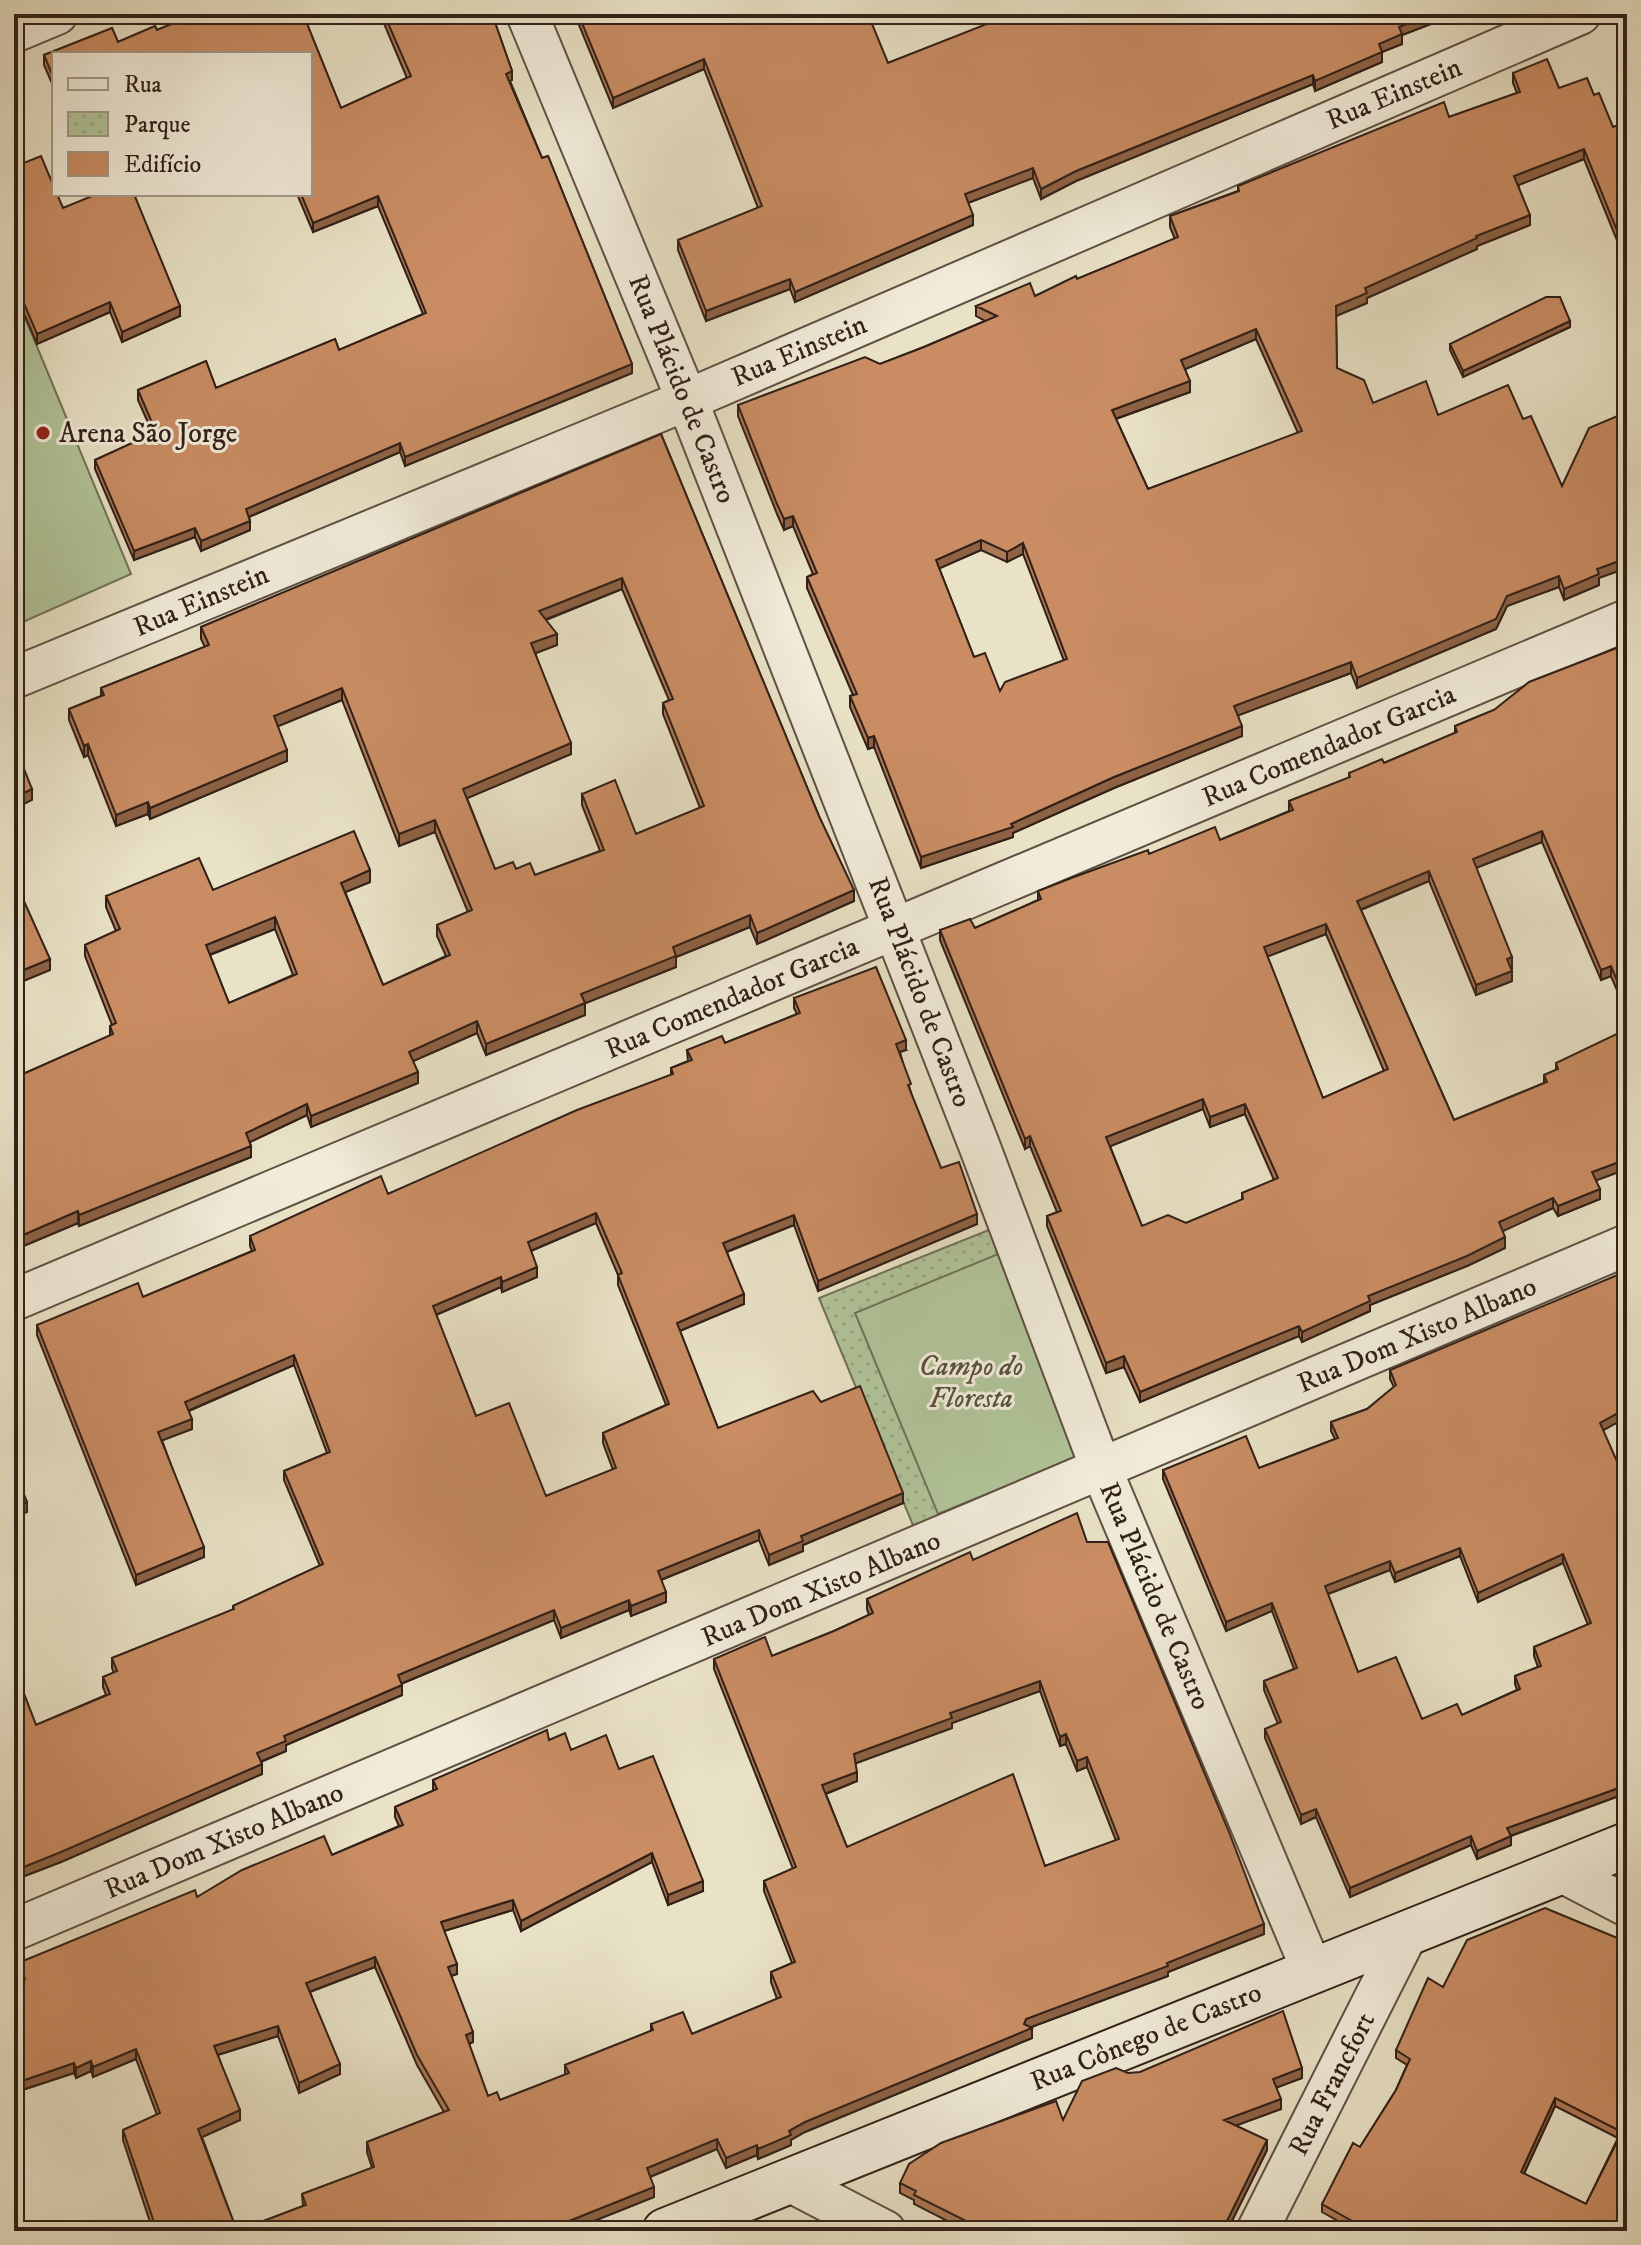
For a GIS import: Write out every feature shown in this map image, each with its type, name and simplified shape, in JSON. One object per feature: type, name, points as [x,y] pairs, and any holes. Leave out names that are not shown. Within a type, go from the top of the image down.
[{"type":"main road","name":"Rua Cônego de Castro","points":[[665,2231],[1627,1845]]},
{"type":"street","points":[[14,32],[57,14]]},
{"type":"street","name":"Rua Plácido de Castro","points":[[527,14],[687,400],[895,930],[1102,1471],[1312,1970]]},
{"type":"street","name":"Rua Einstein","points":[[14,678],[687,400],[1580,14]]},
{"type":"street","name":"Rua Comendador Garcia","points":[[14,1300],[1627,620]]},
{"type":"street","name":"Rua Dom Xisto Albano","points":[[14,1930],[1102,1471],[1627,1245]]},
{"type":"street","points":[[1562,1872],[1627,1906]]},
{"type":"street","name":"Rua Francfort","points":[[1257,2231],[1406,1936]]},
{"type":"street","points":[[789,2181],[885,2231]]},
{"type":"green space","name":"Arena São Jorge","points":[[14,291],[131,574],[14,626]]},
{"type":"green space","name":"Campo do Floresta","points":[[1019,1218],[1123,1464],[922,1547],[819,1298]]},
{"type":"green space","name":"Campo do Floresta","points":[[1003,1252],[1087,1453],[938,1514],[855,1313]]},
{"type":"building","points":[[196,14],[303,14],[341,108],[411,76],[384,14],[492,14],[512,71],[506,74],[542,158],[548,156],[632,364],[405,457],[400,443],[246,509],[250,521],[201,541],[195,528],[134,551],[95,460],[156,432],[138,390],[206,361],[216,388],[335,339],[339,350],[426,313],[378,196],[313,223],[302,196],[312,196],[312,52],[52,52],[52,74],[44,55],[112,28],[118,42],[155,26],[157,30]]},
{"type":"building","points":[[868,14],[888,63],[1012,14],[1131,14],[1133,18],[1147,14],[1431,14],[1399,27],[1402,34],[1379,44],[1382,52],[1315,81],[1313,75],[1076,171],[1041,189],[1033,168],[965,194],[973,215],[795,292],[790,279],[706,311],[678,240],[762,206],[704,59],[613,98],[579,16]]},
{"type":"building","points":[[1547,59],[1559,88],[1587,78],[1594,95],[1599,93],[1613,127],[1618,125],[1627,146],[1627,255],[1584,149],[1514,176],[1530,215],[1476,236],[1365,288],[1367,293],[1336,306],[1337,368],[1364,380],[1373,403],[1426,381],[1438,415],[1508,385],[1523,419],[1531,416],[1562,486],[1589,428],[1627,412],[1627,558],[1597,569],[1599,574],[1564,589],[1559,576],[1507,596],[1496,619],[1357,678],[1351,662],[1234,706],[1242,726],[1114,777],[1011,824],[1013,827],[921,857],[874,736],[868,738],[850,696],[857,694],[807,577],[817,573],[793,516],[784,519],[738,405],[865,357],[880,364],[997,316],[976,306],[1030,283],[1035,296],[1076,276],[1077,279],[1178,237],[1170,216],[1239,191],[1238,186],[1444,102],[1449,117],[1520,92],[1513,73]],"holes":[[[1256,329],[1302,431],[1148,489],[1112,410],[1190,381],[1181,360]],[[981,540],[1007,552],[1023,543],[1067,659],[1005,682],[1000,691],[985,653],[974,657],[936,560]]]},
{"type":"building","points":[[14,153],[19,165],[41,156],[52,182],[52,196],[58,196],[63,208],[92,196],[135,196],[180,306],[122,332],[110,302],[37,334],[14,280]]},
{"type":"building","points":[[1546,297],[1560,297],[1570,321],[1463,371],[1450,344]]},
{"type":"building","points":[[661,434],[819,816],[854,890],[757,933],[750,915],[673,947],[676,956],[581,994],[585,1003],[486,1044],[477,1021],[409,1052],[418,1072],[311,1116],[307,1104],[246,1133],[251,1146],[79,1215],[78,1211],[14,1239],[14,1078],[113,1034],[110,1026],[116,1023],[85,945],[120,929],[106,896],[199,858],[213,890],[354,831],[370,870],[341,883],[383,985],[450,955],[437,925],[472,910],[435,820],[399,834],[342,688],[274,716],[287,750],[150,808],[148,802],[116,815],[88,744],[84,746],[69,709],[104,695],[101,688],[209,645],[201,627]],"holes":[[[622,578],[673,699],[663,703],[704,806],[636,834],[615,780],[582,794],[604,850],[535,875],[530,863],[516,869],[513,862],[495,869],[463,789],[571,743],[531,643],[557,634],[539,611]],[[275,917],[297,974],[229,1003],[206,945]]]},
{"type":"building","points":[[1627,644],[1627,920],[1623,922],[1627,931],[1627,1004],[1611,966],[1601,970],[1542,831],[1473,859],[1512,957],[1507,959],[1512,971],[1476,985],[1429,871],[1357,901],[1454,1120],[1547,1082],[1544,1075],[1558,1069],[1556,1063],[1627,1029],[1627,1159],[1592,1172],[1600,1189],[1558,1206],[1553,1198],[1499,1222],[1505,1237],[1467,1256],[1368,1296],[1370,1301],[1302,1332],[1299,1326],[1140,1392],[1124,1356],[1106,1363],[1047,1216],[1061,1211],[1030,1136],[1025,1139],[940,930],[970,919],[975,928],[1041,899],[1038,891],[1074,877],[1148,850],[1149,854],[1215,827],[1220,840],[1293,810],[1289,801],[1350,777],[1349,773],[1382,759],[1384,763],[1457,732],[1455,726],[1494,710],[1529,682]],"holes":[[[1326,924],[1388,1069],[1323,1098],[1264,947]],[[1203,1099],[1210,1117],[1245,1104],[1278,1178],[1242,1193],[1243,1199],[1186,1223],[1168,1215],[1142,1226],[1106,1137]]]},
{"type":"building","points":[[14,744],[32,789],[14,798]]},
{"type":"building","points":[[14,879],[50,959],[14,974]]},
{"type":"building","points":[[876,967],[906,1040],[896,1044],[911,1084],[908,1085],[941,1168],[959,1162],[977,1214],[818,1281],[794,1215],[723,1243],[744,1294],[677,1323],[718,1428],[813,1391],[821,1402],[860,1386],[903,1493],[801,1536],[803,1541],[769,1555],[759,1530],[658,1571],[666,1592],[631,1606],[629,1600],[561,1628],[554,1610],[398,1675],[402,1685],[284,1736],[286,1741],[257,1753],[262,1764],[14,1871],[14,1668],[36,1725],[110,1694],[103,1677],[117,1671],[112,1658],[234,1609],[233,1606],[323,1564],[284,1471],[330,1452],[294,1355],[185,1402],[192,1419],[158,1432],[204,1547],[136,1575],[37,1325],[138,1283],[143,1297],[255,1250],[250,1236],[381,1176],[388,1194],[577,1110],[673,1074],[671,1068],[692,1060],[687,1050],[722,1036],[725,1043],[800,1013],[794,998]],"holes":[[[596,1213],[622,1273],[618,1275],[669,1404],[603,1433],[616,1468],[546,1496],[509,1403],[476,1416],[433,1306],[501,1277],[502,1282],[537,1267],[528,1242]]]},
{"type":"building","points":[[1627,1271],[1627,1408],[1600,1423],[1627,1484],[1627,1785],[1507,1828],[1511,1836],[1477,1851],[1471,1836],[1350,1888],[1316,1809],[1301,1815],[1265,1729],[1281,1722],[1264,1681],[1297,1668],[1272,1603],[1226,1622],[1163,1470],[1246,1436],[1259,1468],[1338,1438],[1331,1422],[1367,1409],[1396,1385],[1390,1370]],"holes":[[[1460,1548],[1478,1593],[1563,1554],[1591,1623],[1534,1647],[1541,1666],[1515,1676],[1520,1689],[1462,1715],[1457,1704],[1422,1719],[1396,1657],[1358,1672],[1325,1586],[1390,1561],[1395,1573]]]},
{"type":"building","points":[[14,1469],[27,1502],[14,1507]]},
{"type":"building","points":[[1077,1513],[1087,1542],[1108,1542],[1264,1924],[1167,1963],[1168,1966],[1026,2019],[1024,2024],[1032,2028],[805,2122],[789,2131],[791,2135],[758,2149],[757,2145],[726,2158],[717,2139],[647,2168],[654,2187],[544,2231],[473,2231],[470,2224],[452,2231],[237,2231],[157,2231],[123,2130],[160,2113],[136,2049],[93,2067],[91,2061],[76,2068],[74,2063],[19,2082],[18,2066],[14,2068],[14,1984],[25,1979],[18,1963],[195,1890],[197,1897],[242,1870],[324,1836],[332,1855],[403,1825],[395,1807],[437,1789],[433,1780],[547,1730],[549,1740],[565,1733],[571,1750],[606,1735],[619,1769],[653,1756],[703,1881],[668,1895],[652,1853],[521,1921],[513,1900],[441,1922],[457,1964],[448,1967],[473,2032],[466,2035],[488,2096],[497,2092],[500,2100],[569,2073],[565,2065],[653,2030],[651,2024],[683,2012],[692,2034],[781,1997],[771,1972],[795,1962],[764,1881],[796,1867],[714,1659],[765,1637],[772,1656],[873,1613],[867,1599],[970,1552],[973,1560]],"holes":[[[1040,1681],[1060,1737],[1066,1734],[1077,1761],[1087,1757],[1119,1839],[1045,1866],[1013,1774],[847,1847],[822,1785],[857,1772],[854,1754],[952,1718],[950,1713]],[[375,1957],[417,2055],[449,2110],[367,2142],[374,2167],[302,2194],[306,2205],[237,2231],[198,2129],[240,2110],[214,2046],[278,2026],[299,2083],[340,2064],[306,1983]]]},
{"type":"building","points":[[1545,1908],[1627,1942],[1627,2231],[1370,2231],[1322,2204],[1353,2143],[1360,2147],[1396,2090],[1410,2059],[1396,2050],[1428,1978],[1443,1987],[1467,1940]],"holes":[[[1555,2098],[1622,2132],[1586,2204],[1521,2172]]]},
{"type":"building","points":[[1283,2011],[1302,2068],[1273,2079],[1281,2099],[1224,2120],[1267,2140],[1222,2231],[986,2231],[914,2195],[916,2191],[900,2183],[909,2164],[941,2143],[1056,2101],[1063,2120],[1082,2081],[1116,2068],[1128,2073],[1140,2072]]},
{"type":"place","name":"Arena São Jorge","points":[[43,433]]}]
